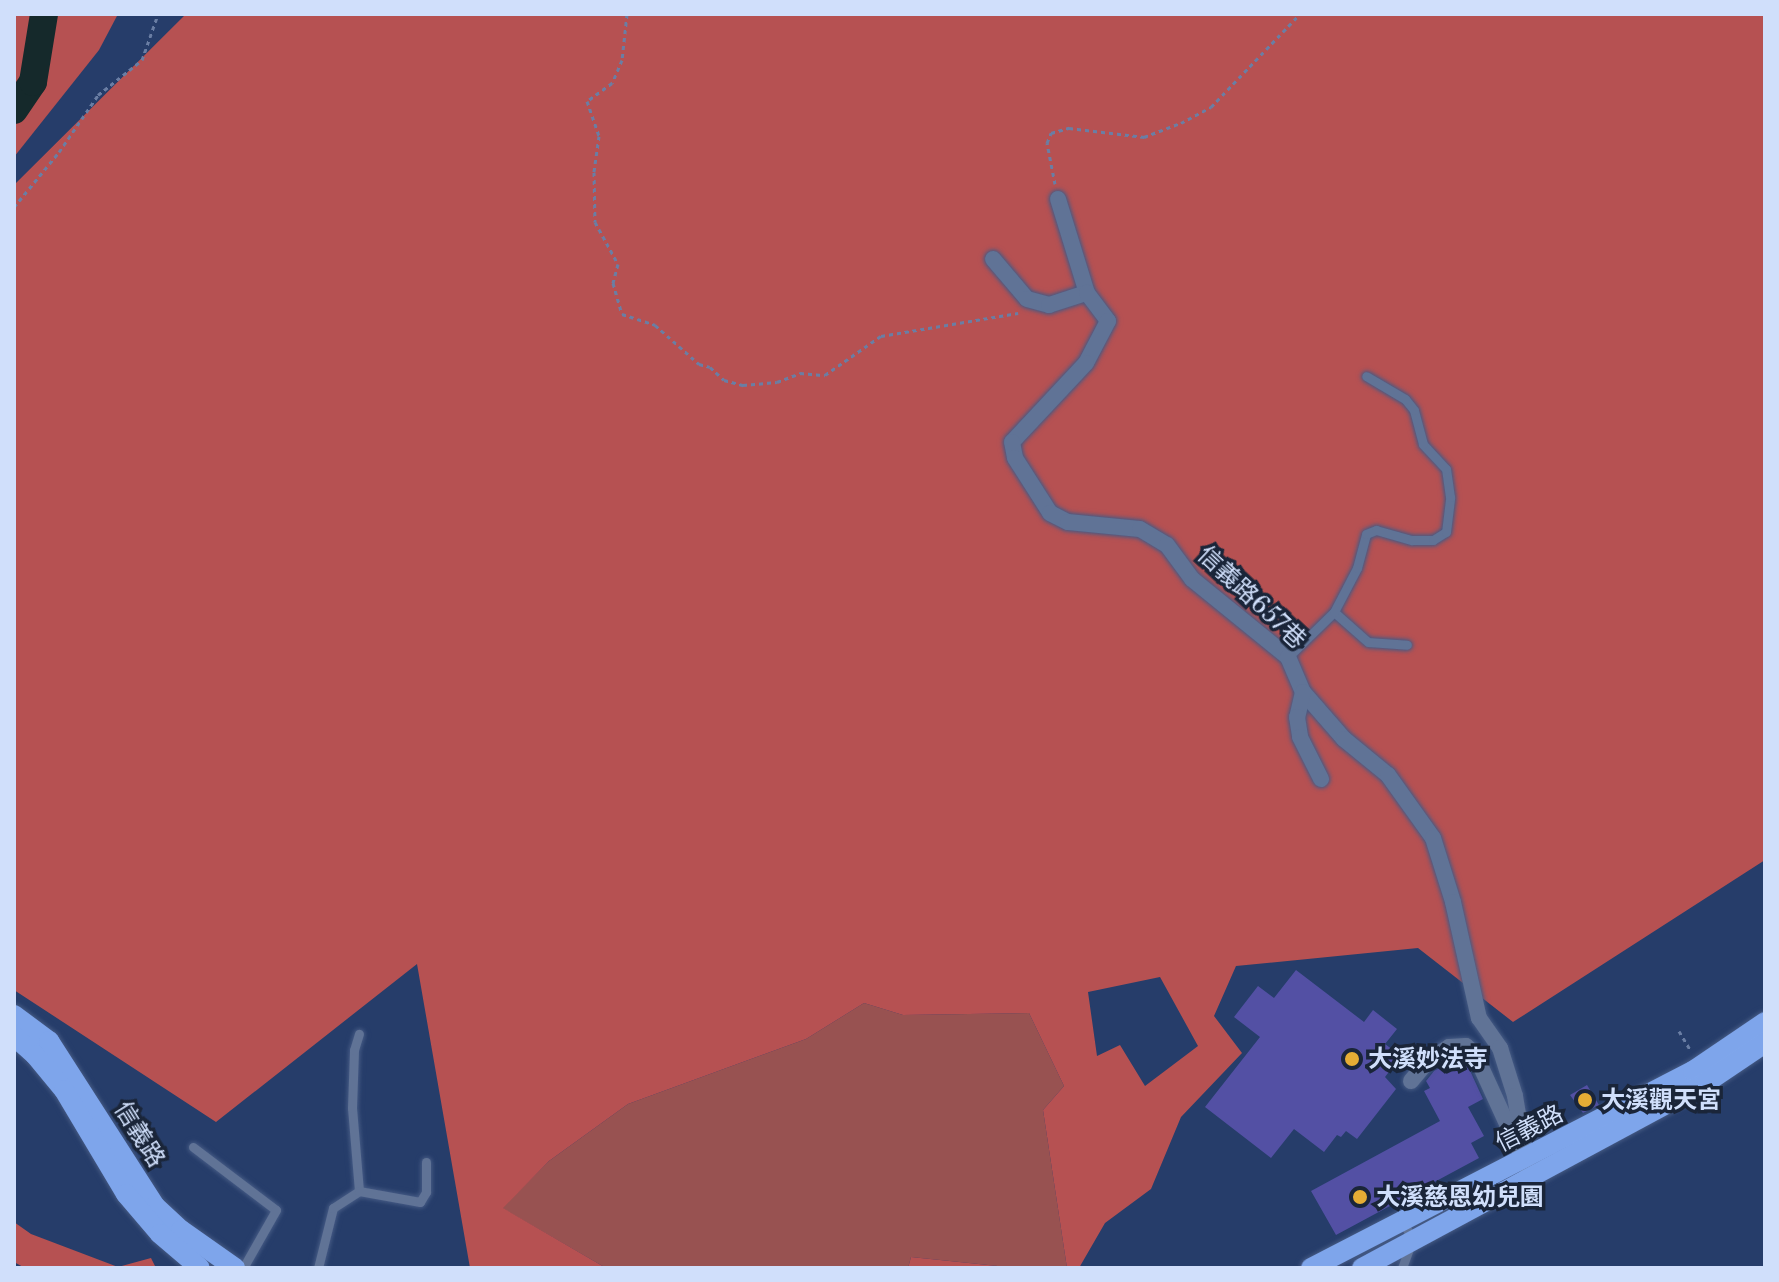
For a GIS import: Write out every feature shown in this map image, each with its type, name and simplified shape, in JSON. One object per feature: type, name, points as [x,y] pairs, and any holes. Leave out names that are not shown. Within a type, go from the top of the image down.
[{"type":"main road","name":"信義路","points":[[14,1015],[49,1041],[155,1206],[181,1230],[235,1268]]},
{"type":"main road","name":"信義路","points":[[1362,1268],[1693,1071],[1765,1022]]},
{"type":"main road","name":"信義路","points":[[14,1036],[64,1090],[126,1194],[160,1234],[200,1268]]},
{"type":"main road","name":"信義路","points":[[1311,1268],[1402,1219],[1528,1169],[1704,1084],[1765,1043]]},
{"type":"street","points":[[993,259],[1027,299],[1049,305],[1087,293],[1058,199]]},
{"type":"street","name":"信義路657巷","points":[[1087,293],[1108,321],[1086,363],[1012,442],[1015,458],[1050,513],[1068,522],[1140,529],[1167,545],[1192,579],[1288,657],[1303,692],[1344,739],[1388,775],[1433,838],[1453,902],[1479,1018],[1500,1048],[1515,1096],[1528,1169]]},
{"type":"street","points":[[1303,692],[1297,717],[1300,737],[1321,779]]},
{"type":"street","points":[[1411,1081],[1428,1061],[1449,1047],[1466,1046],[1475,1054],[1528,1169]]},
{"type":"lane","points":[[1288,657],[1334,612],[1357,568],[1366,534],[1376,530],[1412,540],[1433,540],[1446,532],[1450,497],[1446,469],[1423,444],[1414,410],[1405,399],[1366,376]]},
{"type":"lane","points":[[1334,612],[1368,642],[1407,645]]},
{"type":"lane","points":[[359,1034],[354,1050],[352,1108],[359,1191]]},
{"type":"lane","points":[[193,1147],[276,1210],[243,1268]]},
{"type":"lane","points":[[318,1268],[324,1230],[333,1208],[350,1193],[359,1191],[420,1202],[426,1192],[426,1162]]},
{"type":"lane","points":[[1402,1219],[1412,1240],[1402,1268]]},
{"type":"path","points":[[14,207],[59,152],[98,95],[142,60],[158,14]]},
{"type":"path","points":[[627,14],[622,60],[612,83],[587,101],[599,136],[594,172],[595,222],[618,264],[613,283],[622,314],[655,325],[699,364],[710,367],[724,380],[743,385],[777,382],[800,373],[825,375],[881,336],[1021,312]]},
{"type":"path","points":[[1058,199],[1047,143],[1051,133],[1069,128],[1144,137],[1181,123],[1211,107],[1300,14]]},
{"type":"shaded area","points":[[14,14],[118,14],[99,50],[14,157]]},
{"type":"shaded area","points":[[186,14],[1765,14],[1765,860],[1513,1022],[1418,948],[1236,966],[1214,1016],[1242,1053],[1181,1117],[1151,1189],[1105,1223],[1079,1268],[1067,1268],[1043,1110],[1064,1086],[1029,1013],[903,1015],[864,1003],[806,1039],[628,1104],[549,1161],[503,1208],[606,1268],[470,1268],[417,964],[216,1122],[14,990],[14,185]],"holes":[[[1160,977],[1198,1046],[1145,1086],[1120,1045],[1097,1056],[1088,992]]]},
{"type":"shaded area","points":[[864,1003],[903,1015],[1029,1013],[1064,1086],[1043,1110],[1067,1268],[1017,1268],[911,1257],[908,1268],[606,1268],[502,1208],[549,1161],[628,1104],[806,1039]]},
{"type":"shaded area","points":[[14,1222],[31,1234],[118,1267],[151,1258],[156,1268],[25,1268],[14,1262]]},
{"type":"shaded area","points":[[911,1257],[1017,1268],[908,1268]]},
{"type":"building","points":[[1296,970],[1364,1022],[1373,1010],[1397,1029],[1385,1044],[1401,1056],[1385,1077],[1396,1089],[1357,1139],[1346,1131],[1341,1137],[1337,1135],[1324,1152],[1294,1129],[1271,1158],[1205,1107],[1260,1037],[1234,1017],[1258,986],[1274,998]]},
{"type":"building","points":[[1455,1059],[1467,1064],[1483,1099],[1468,1107],[1484,1136],[1471,1143],[1479,1158],[1336,1235],[1311,1191],[1440,1121],[1424,1091],[1430,1088],[1426,1081],[1434,1071]]},
{"type":"building","name":"大溪觀天宮","points":[[1587,1085],[1599,1105],[1583,1113],[1570,1095]]},
{"type":"waterway","points":[[14,110],[33,82],[44,14]]},
{"type":"place","name":"大溪妙法寺","points":[[1352,1059]]},
{"type":"place","name":"大溪觀天宮","points":[[1585,1100]]},
{"type":"place","name":"大溪慈恩幼兒園","points":[[1360,1197]]}]
